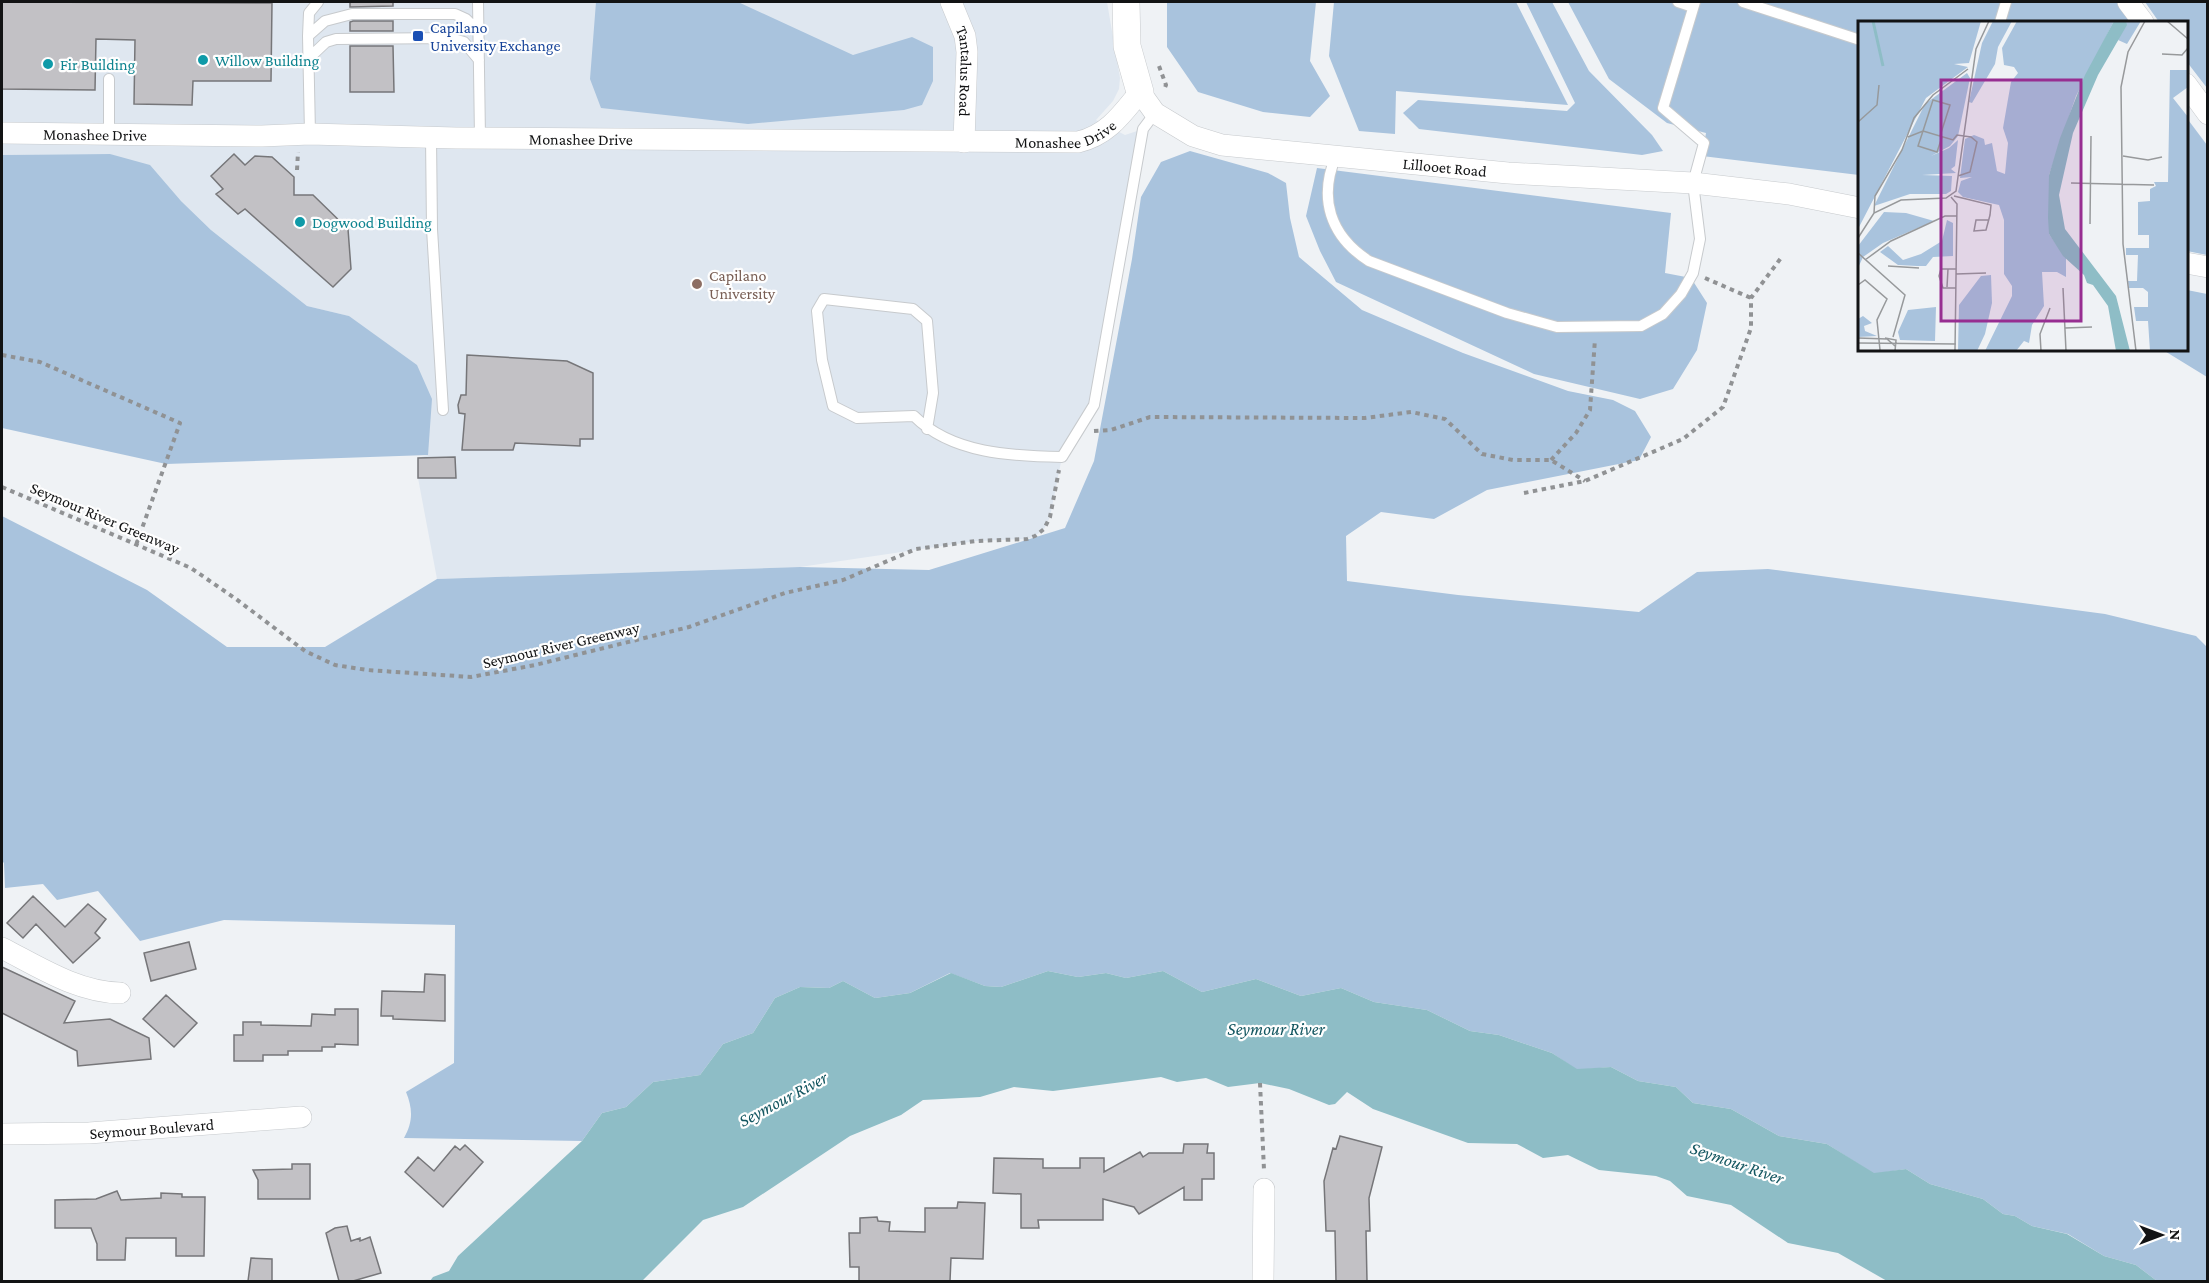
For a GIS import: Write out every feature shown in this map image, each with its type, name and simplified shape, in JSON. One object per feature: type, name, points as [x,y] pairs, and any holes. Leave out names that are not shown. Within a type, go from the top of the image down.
[{"type":"street","name":"Tantalus Road","points":[[951,2],[965,36],[967,52],[964,142]]},
{"type":"street","points":[[1126,2],[1127,46],[1147,102]]},
{"type":"street","points":[[2128,2],[2142,21]]},
{"type":"street","points":[[2188,85],[2208,114]]},
{"type":"street","name":"Monashee Drive","points":[[2,133],[262,136],[304,141],[431,137],[1078,142],[1092,139],[1119,118],[1147,102]]},
{"type":"street","name":"Lillooet Road","points":[[1147,102],[1193,136],[1222,145],[1508,173],[1693,183],[1789,194],[1858,208]]},
{"type":"street","points":[[2188,263],[2208,267]]},
{"type":"street","points":[[2,948],[80,986],[101,992],[120,993]]},
{"type":"street","name":"Seymour Boulevard","points":[[2,1134],[88,1133],[301,1117]]},
{"type":"street","points":[[1263,1281],[1264,1189]]},
{"type":"lane","points":[[304,141],[309,13],[318,2]]},
{"type":"lane","points":[[478,2],[480,138]]},
{"type":"lane","points":[[1336,156],[1329,172],[1330,215],[1337,231],[1357,253],[1369,261],[1507,313],[1557,327],[1641,326],[1663,314],[1681,294],[1694,273],[1700,239],[1693,183],[1704,143],[1663,108],[1694,4],[1678,2]]},
{"type":"lane","points":[[1743,2],[1858,39]]},
{"type":"lane","points":[[2000,21],[2006,2]]},
{"type":"lane","points":[[308,36],[325,21],[352,14],[455,14],[466,19],[478,31]]},
{"type":"lane","points":[[308,59],[326,42],[336,39],[450,38],[464,42],[479,60]]},
{"type":"lane","points":[[109,79],[109,134]]},
{"type":"lane","points":[[927,429],[933,393],[927,321],[913,309],[824,299],[817,310],[822,360],[833,406],[857,418],[914,416],[927,429],[977,450],[1016,456],[1062,458],[1094,405],[1147,102]]},
{"type":"lane","points":[[431,137],[432,229],[443,410]]},
{"type":"path","points":[[297,170],[304,141]]},
{"type":"path","points":[[1524,493],[1585,481],[1683,439],[1723,407],[1751,328],[1751,298],[1781,258]]},
{"type":"path","points":[[1694,273],[1751,298]]},
{"type":"path","points":[[1551,460],[1576,433],[1590,410],[1596,327]]},
{"type":"path","points":[[2,355],[40,362],[180,423],[136,545]]},
{"type":"path","points":[[1078,433],[1111,430],[1150,417],[1365,418],[1411,412],[1445,418],[1482,454],[1513,460],[1551,460],[1585,481]]},
{"type":"path","name":"Seymour River Greenway","points":[[2,487],[191,568],[305,651],[335,665],[367,670],[471,677],[536,665],[689,627],[785,593],[843,580],[916,549],[1035,536],[1044,529],[1050,517],[1062,458]]},
{"type":"path","points":[[1260,1083],[1264,1189]]},
{"type":"shaded area","name":"Capilano University","points":[[2,2],[1107,2],[1120,78],[1119,89],[1113,101],[1096,120],[1125,135],[1143,129],[1094,405],[1062,457],[1050,517],[1044,529],[1027,539],[976,541],[800,567],[437,579],[418,478],[418,458],[428,455],[349,316],[307,306],[211,230],[181,201],[110,154],[2,155]]},
{"type":"shaded area","points":[[596,2],[738,2],[853,55],[912,37],[933,47],[933,81],[922,105],[904,110],[748,124],[601,108],[590,79]]},
{"type":"shaded area","points":[[1167,2],[1316,2],[1310,61],[1330,96],[1310,117],[1263,112],[1198,92],[1167,47]]},
{"type":"shaded area","points":[[1334,2],[1516,2],[1568,105],[1396,91],[1395,134],[1359,131],[1329,56]]},
{"type":"shaded area","points":[[1526,2],[1552,2],[1589,71],[1652,135],[1663,151],[1642,155],[1419,129],[1403,113],[1418,100],[1567,111],[1575,103]]},
{"type":"shaded area","points":[[1568,2],[2118,2],[2134,21],[1858,21],[1858,175],[1702,156],[1706,133],[1667,123],[1609,79]]},
{"type":"shaded area","points":[[2145,2],[2207,2],[2207,88],[2188,63],[2188,21],[2158,21]]},
{"type":"shaded area","points":[[2188,120],[2207,145],[2207,255],[2188,251]]},
{"type":"shaded area","points":[[1190,151],[1268,173],[1286,183],[1290,218],[1299,257],[1362,310],[1463,353],[1568,391],[1613,400],[1635,411],[1651,437],[1639,460],[1487,490],[1434,519],[1381,512],[1346,536],[1347,581],[1458,595],[1639,612],[1697,572],[1768,569],[2105,614],[2196,636],[2207,647],[2207,1281],[2157,1281],[2136,1265],[2104,1256],[2068,1234],[2032,1226],[2015,1216],[2003,1214],[1983,1199],[1930,1184],[1906,1169],[1874,1174],[1827,1144],[1779,1136],[1731,1109],[1693,1103],[1676,1087],[1638,1081],[1611,1067],[1577,1070],[1552,1053],[1499,1035],[1470,1031],[1427,1010],[1374,1002],[1341,988],[1301,996],[1256,979],[1202,992],[1163,971],[1126,978],[1106,973],[1078,977],[1048,971],[1001,987],[985,986],[950,973],[910,993],[875,998],[843,981],[829,988],[800,987],[775,998],[753,1033],[723,1044],[700,1075],[653,1082],[626,1107],[602,1113],[582,1141],[404,1138],[411,1115],[406,1092],[454,1063],[455,925],[224,920],[140,941],[98,891],[57,900],[43,884],[5,888],[2,861],[2,516],[147,590],[227,647],[325,647],[437,579],[800,567],[929,570],[1065,528],[1094,461],[1132,259],[1141,197],[1161,162]]},
{"type":"shaded area","points":[[110,154],[150,165],[181,201],[211,230],[307,306],[349,316],[417,365],[432,399],[428,455],[166,464],[2,428],[2,155]]},
{"type":"shaded area","points":[[1317,168],[1671,213],[1665,273],[1691,278],[1707,303],[1697,350],[1673,389],[1640,399],[1534,374],[1336,282],[1306,216]]},
{"type":"shaded area","points":[[2188,290],[2207,294],[2207,377],[2165,351],[2188,351]]},
{"type":"water","name":"Seymour River","points":[[1048,971],[1078,977],[1106,973],[1126,978],[1163,971],[1202,992],[1256,979],[1301,996],[1341,988],[1374,1002],[1427,1010],[1470,1031],[1499,1035],[1552,1053],[1577,1069],[1611,1067],[1638,1081],[1676,1087],[1693,1103],[1731,1109],[1779,1136],[1827,1144],[1874,1173],[1906,1169],[1930,1184],[1983,1199],[2003,1214],[2015,1216],[2032,1226],[2067,1234],[2104,1256],[2136,1265],[2157,1281],[1887,1281],[1838,1253],[1788,1243],[1731,1205],[1687,1196],[1670,1181],[1656,1176],[1599,1170],[1568,1155],[1543,1158],[1517,1144],[1468,1143],[1373,1109],[1347,1092],[1335,1104],[1329,1105],[1289,1089],[1260,1083],[1228,1087],[1206,1078],[1177,1082],[1161,1077],[1053,1091],[1014,1087],[980,1097],[923,1100],[901,1115],[850,1136],[743,1207],[703,1220],[642,1281],[430,1281],[433,1277],[449,1271],[458,1256],[582,1141],[602,1113],[626,1107],[653,1082],[700,1075],[723,1044],[753,1033],[775,998],[800,987],[829,988],[843,981],[875,998],[910,993],[951,973],[985,986],[1001,987]]},
{"type":"building","points":[[2,2],[272,3],[271,81],[193,81],[192,105],[134,104],[135,40],[96,39],[95,90],[2,89]]},
{"type":"building","points":[[350,2],[393,2],[393,6],[350,7]]},
{"type":"building","points":[[393,21],[393,31],[350,31],[350,22]]},
{"type":"building","points":[[350,46],[393,46],[394,92],[350,92]]},
{"type":"building","name":"Dogwood Building","points":[[234,154],[245,165],[255,156],[272,157],[294,177],[294,195],[313,195],[348,229],[351,269],[333,287],[245,209],[238,214],[216,194],[223,189],[211,176]]},
{"type":"building","points":[[467,355],[567,361],[593,373],[593,439],[580,439],[580,446],[515,443],[513,450],[462,450],[465,414],[459,413],[458,405],[461,395],[466,395]]},
{"type":"building","points":[[455,457],[456,478],[418,478],[418,458]]},
{"type":"building","points":[[33,896],[65,927],[88,904],[106,919],[95,933],[100,938],[73,963],[36,924],[23,938],[7,923]]},
{"type":"building","points":[[189,942],[196,969],[151,981],[144,953]]},
{"type":"building","points":[[2,967],[75,1001],[64,1023],[110,1019],[149,1038],[151,1059],[78,1066],[77,1051],[2,1013]]},
{"type":"building","points":[[425,974],[445,975],[445,1021],[393,1019],[393,1016],[381,1016],[382,991],[424,992]]},
{"type":"building","points":[[166,995],[197,1023],[174,1047],[143,1019]]},
{"type":"building","points":[[335,1009],[358,1009],[358,1045],[335,1044],[335,1047],[322,1047],[322,1051],[288,1051],[288,1055],[263,1055],[263,1061],[234,1061],[234,1035],[243,1035],[243,1022],[261,1022],[261,1025],[311,1026],[312,1014],[335,1015]]},
{"type":"building","points":[[1340,1136],[1382,1147],[1369,1198],[1370,1231],[1366,1231],[1367,1281],[1336,1281],[1335,1231],[1326,1231],[1324,1181],[1333,1148],[1336,1149]]},
{"type":"building","points":[[1184,1144],[1208,1144],[1207,1153],[1214,1153],[1214,1179],[1202,1179],[1202,1200],[1184,1200],[1184,1187],[1139,1214],[1134,1207],[1103,1199],[1103,1220],[1038,1220],[1039,1228],[1021,1228],[1021,1194],[993,1193],[994,1158],[1043,1159],[1043,1168],[1080,1168],[1080,1158],[1104,1158],[1104,1172],[1140,1152],[1143,1157],[1149,1153],[1183,1153]]},
{"type":"building","points":[[465,1145],[483,1162],[443,1207],[405,1172],[418,1157],[434,1171],[455,1146],[460,1150]]},
{"type":"building","points":[[292,1164],[310,1164],[310,1199],[258,1199],[258,1180],[253,1170],[292,1169]]},
{"type":"building","points":[[117,1191],[121,1200],[161,1198],[161,1193],[182,1194],[182,1197],[205,1197],[204,1256],[176,1256],[176,1238],[126,1238],[125,1260],[97,1260],[97,1244],[91,1228],[55,1228],[55,1200],[96,1199]]},
{"type":"building","points":[[958,1202],[985,1203],[983,1259],[951,1258],[950,1281],[859,1281],[859,1267],[850,1267],[849,1233],[860,1233],[860,1218],[877,1217],[878,1221],[890,1222],[889,1231],[925,1232],[925,1208],[957,1208]]},
{"type":"building","points":[[347,1226],[351,1241],[360,1238],[360,1241],[370,1237],[381,1273],[353,1281],[339,1281],[326,1233],[335,1228]]},
{"type":"building","points":[[251,1258],[272,1259],[272,1281],[248,1281]]},
{"type":"place","name":"Capilano University Exchange","points":[[418,36]]},
{"type":"place","name":"Willow Building","points":[[203,60]]},
{"type":"place","name":"Fir Building","points":[[48,64]]},
{"type":"place","name":"Dogwood Building","points":[[300,222]]},
{"type":"place","name":"Capilano University","points":[[697,284]]}]
